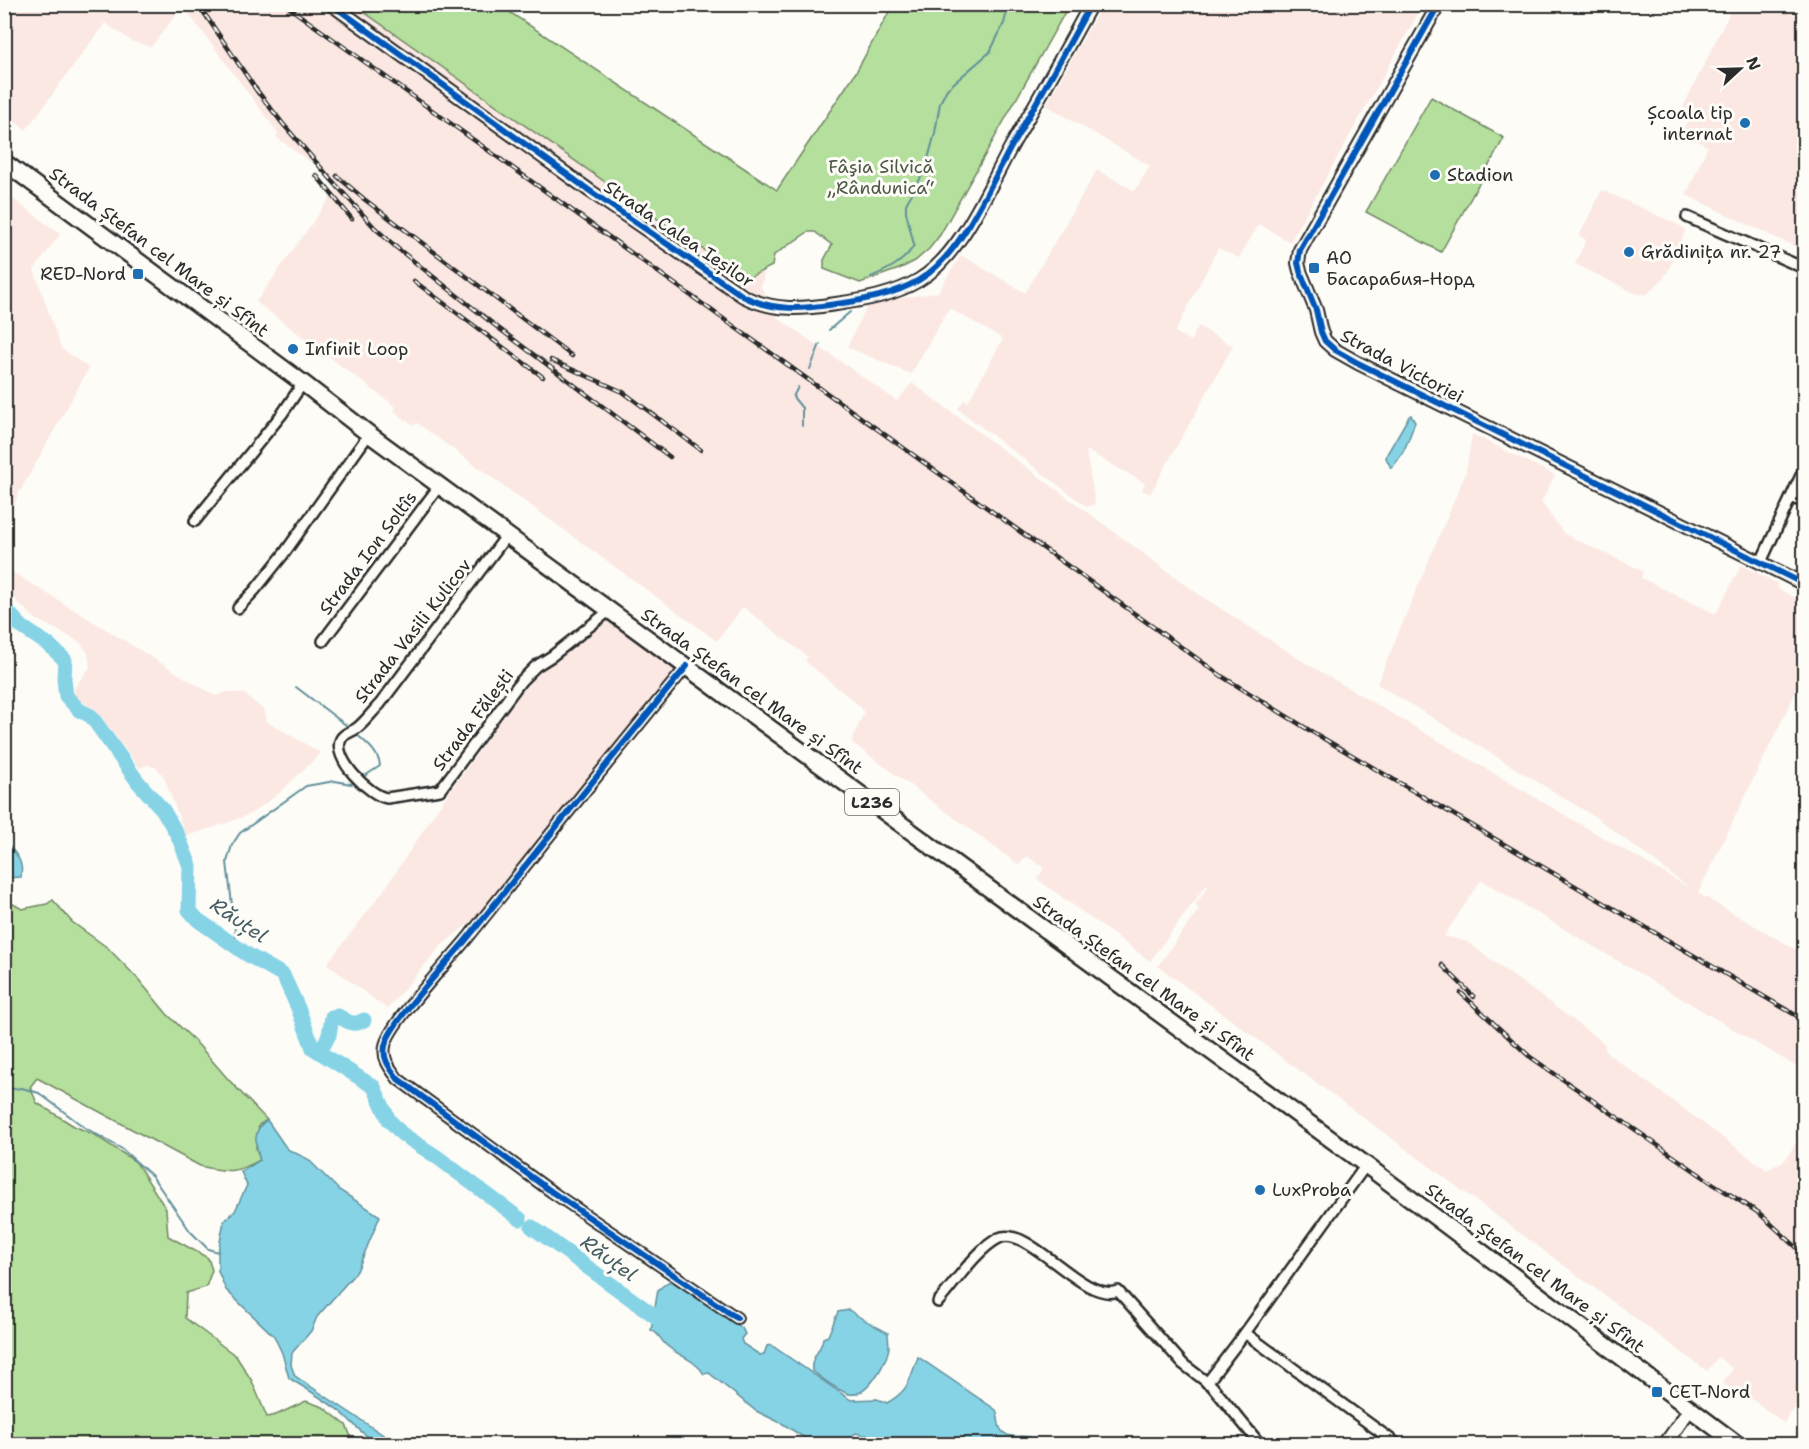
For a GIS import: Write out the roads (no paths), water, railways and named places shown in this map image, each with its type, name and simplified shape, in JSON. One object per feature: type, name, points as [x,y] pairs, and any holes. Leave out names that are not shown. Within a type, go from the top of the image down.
[{"type":"main road","name":"Strada Ștefan cel Mare și Sfînt","points":[[4,162],[609,611],[1366,1165],[1737,1444]]},
{"type":"street","name":"Strada Calea Ieșilor","points":[[331,4],[590,191],[743,296],[767,306],[798,310],[896,291],[919,280],[938,264],[971,219],[1091,4]]},
{"type":"street","name":"Strada Victoriei","points":[[1439,4],[1300,250],[1298,263],[1300,271],[1314,304],[1325,341],[1335,350],[1358,363],[1804,584]]},
{"type":"street","points":[[1687,217],[1804,268]]},
{"type":"street","points":[[195,521],[282,414],[303,383]]},
{"type":"street","points":[[238,608],[283,555],[369,434]]},
{"type":"street","points":[[1761,562],[1804,469]]},
{"type":"street","name":"Strada Ion Soltîs","points":[[323,641],[440,485]]},
{"type":"street","points":[[1792,497],[1804,503]]},
{"type":"street","name":"Strada Vasili Kulicov","points":[[340,740],[345,734],[357,728],[380,704],[507,535]]},
{"type":"street","name":"Strada Fălești","points":[[340,740],[339,752],[347,766],[364,784],[381,797],[440,790],[521,681],[536,666],[609,611]]},
{"type":"street","points":[[687,666],[405,1012],[392,1030],[385,1045],[384,1056],[389,1068],[398,1078],[552,1192],[737,1318]]},
{"type":"street","points":[[1207,1383],[1245,1334],[1366,1165]]},
{"type":"street","points":[[938,1302],[981,1253],[998,1239],[1011,1236],[1035,1249],[1092,1289],[1111,1294],[1118,1291],[1183,1364],[1207,1383],[1260,1444]]},
{"type":"street","points":[[1245,1334],[1397,1444]]},
{"type":"street","points":[[1665,1444],[1690,1409]]},
{"type":"water","points":[[1411,415],[1415,422],[1411,434],[1403,452],[1391,468],[1386,458],[1387,454]]},
{"type":"water","points":[[4,840],[20,861],[21,877],[5,878]]},
{"type":"water","points":[[267,1120],[287,1149],[308,1159],[339,1190],[380,1216],[357,1271],[317,1317],[311,1331],[292,1353],[291,1365],[295,1376],[397,1444],[377,1442],[370,1438],[338,1410],[289,1378],[282,1353],[274,1336],[226,1290],[218,1271],[218,1252],[224,1221],[235,1211],[247,1185],[241,1172],[260,1160],[256,1138],[259,1128]]},
{"type":"water","points":[[675,1281],[742,1328],[745,1334],[741,1339],[743,1344],[760,1355],[764,1354],[767,1346],[771,1345],[851,1400],[877,1399],[887,1403],[895,1398],[908,1384],[918,1357],[996,1410],[1001,1430],[1006,1434],[1030,1437],[1043,1444],[898,1444],[878,1436],[856,1433],[842,1444],[814,1444],[783,1424],[756,1411],[709,1373],[704,1374],[695,1364],[670,1348],[651,1330],[658,1290],[668,1282]]},
{"type":"water","points":[[849,1310],[888,1333],[889,1347],[880,1370],[863,1391],[856,1394],[839,1390],[812,1371],[814,1358],[823,1338],[828,1336],[838,1312]]},
{"type":"waterway","points":[[871,277],[901,261],[914,245],[906,204],[925,170],[940,103],[947,89],[990,52],[1004,23],[1009,4]]},
{"type":"waterway","points":[[829,330],[850,312]]},
{"type":"waterway","points":[[810,369],[820,344]]},
{"type":"waterway","points":[[798,387],[793,397],[802,408],[802,426]]},
{"type":"waterway","name":"Răuțel","points":[[4,608],[22,627],[49,645],[65,660],[66,696],[79,710],[91,716],[138,782],[163,810],[178,836],[190,866],[189,910],[198,920],[248,955],[283,975],[313,1048],[374,1087],[389,1120],[402,1134],[520,1219]]},
{"type":"waterway","points":[[296,687],[351,729]]},
{"type":"waterway","points":[[355,733],[374,752],[380,766],[360,779]]},
{"type":"waterway","points":[[237,948],[227,862],[232,845],[240,833],[306,786],[335,781],[351,784],[355,782]]},
{"type":"waterway","points":[[320,1052],[329,1035],[332,1017],[338,1016],[353,1023],[364,1020]]},
{"type":"waterway","points":[[4,1090],[22,1088],[39,1093],[84,1127],[122,1149],[152,1176],[190,1231],[208,1249],[218,1252]]},
{"type":"waterway","name":"Răuțel","points":[[532,1227],[670,1327]]},
{"type":"railway","points":[[198,4],[259,94]]},
{"type":"railway","points":[[284,4],[1223,677],[1309,730],[1804,1020]]},
{"type":"railway","points":[[255,88],[329,177],[375,228],[397,248],[497,327],[670,457]]},
{"type":"railway","points":[[316,175],[352,219]]},
{"type":"railway","points":[[337,176],[364,199],[572,356]]},
{"type":"railway","points":[[414,281],[543,377]]},
{"type":"railway","points":[[551,360],[623,392],[701,450]]},
{"type":"railway","points":[[1442,965],[1474,997]]},
{"type":"railway","points":[[1461,993],[1529,1056],[1759,1213],[1804,1254]]},
{"type":"place","name":"Școala tip internat","points":[[1745,123]]},
{"type":"place","name":"Stadion","points":[[1435,175]]},
{"type":"place","name":"Grădinița nr. 27","points":[[1629,252]]},
{"type":"place","name":"АО Басарабия-Норд","points":[[1314,268]]},
{"type":"place","name":"RED-Nord","points":[[138,274]]},
{"type":"place","name":"Infinit Loop","points":[[293,349]]},
{"type":"place","name":"LuxProba","points":[[1260,1190]]},
{"type":"place","name":"CET-Nord","points":[[1657,1392]]},
{"type":"park label","name":"Fâşia Silvică „Rândunica“","points":[[881,177]]}]
